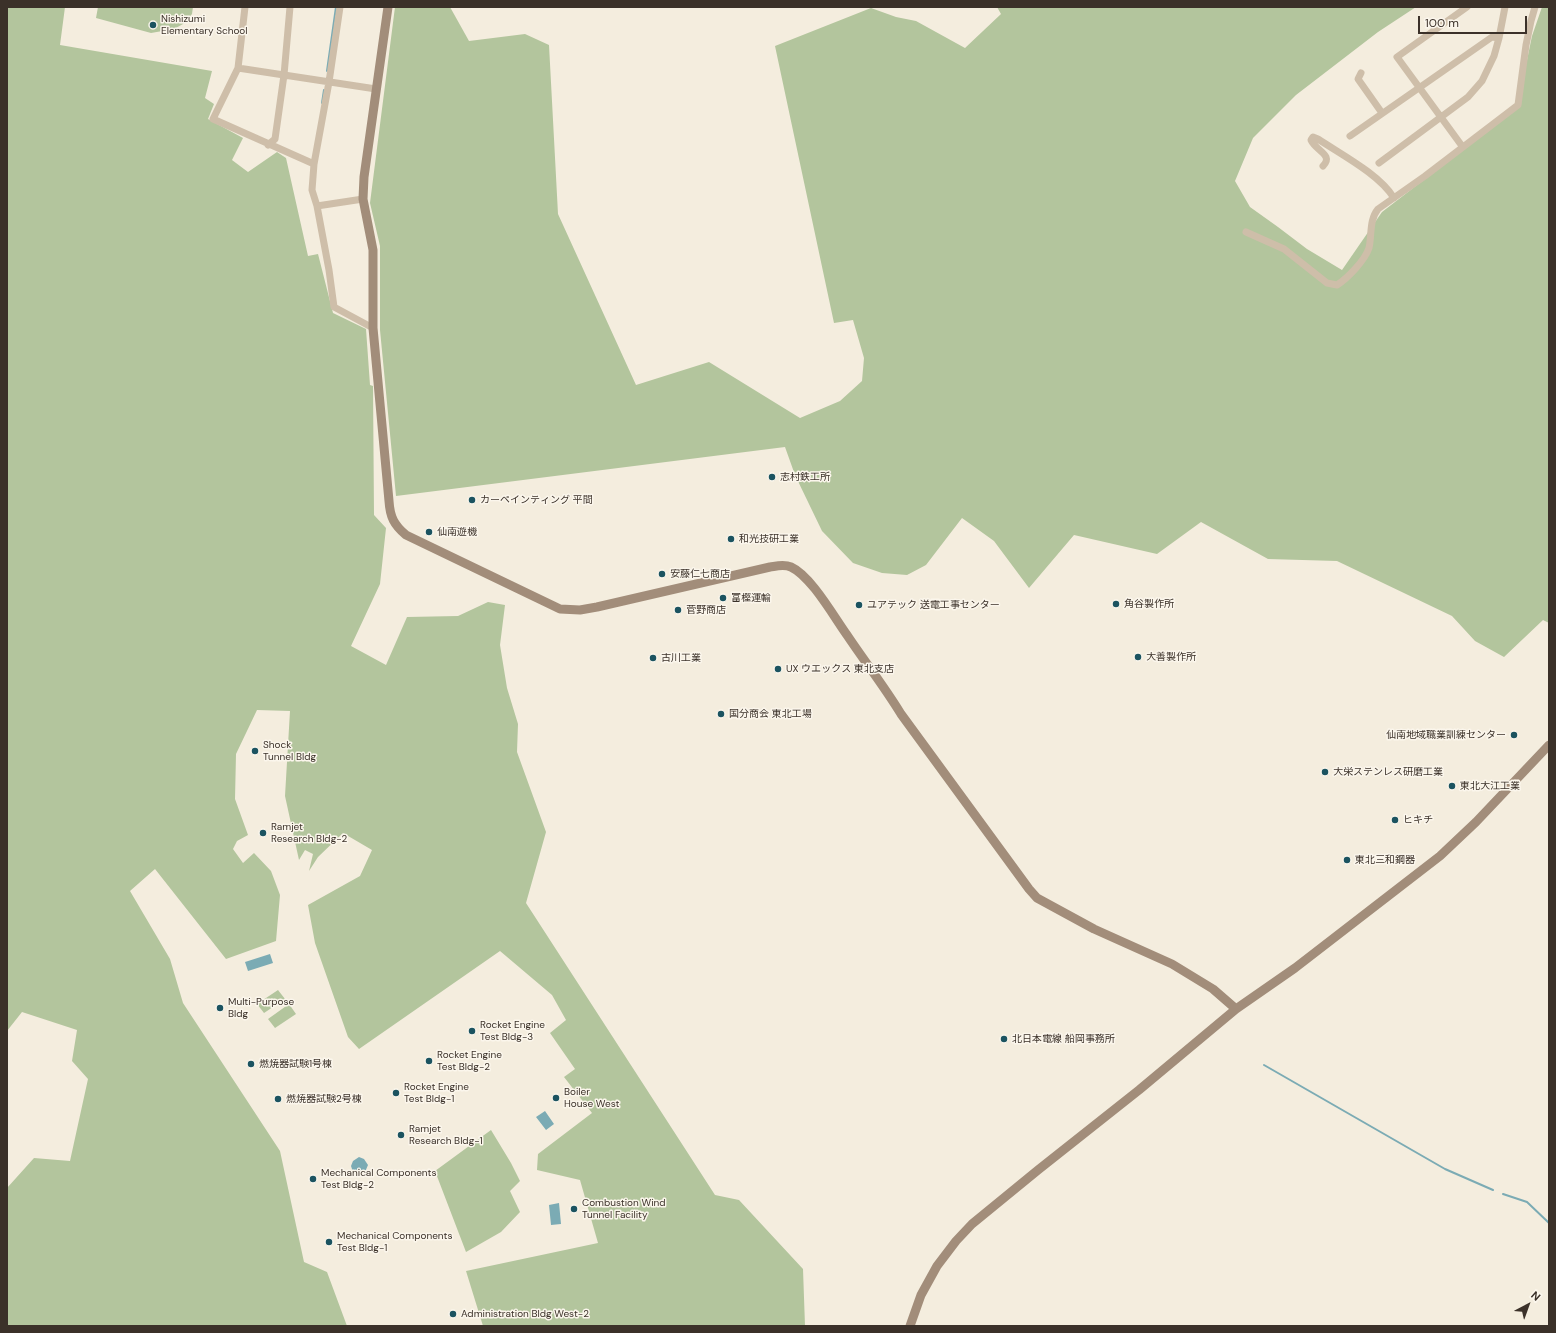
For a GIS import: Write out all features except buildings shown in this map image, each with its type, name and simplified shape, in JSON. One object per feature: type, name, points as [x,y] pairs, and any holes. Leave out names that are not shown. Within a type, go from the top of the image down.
[{"type":"street","points":[[244,7],[238,68],[213,119],[268,145],[314,164]]},
{"type":"street","points":[[268,145],[275,139],[284,75],[290,7]]},
{"type":"street","points":[[340,7],[329,82],[314,164],[312,190],[317,206],[329,270],[334,307],[373,328]]},
{"type":"street","points":[[388,7],[364,177],[363,199],[373,250],[373,328],[390,513],[398,528],[406,535],[560,609],[580,610],[597,607],[770,567],[781,565],[790,567],[800,573],[831,611],[887,691],[901,714],[1037,898],[1094,929],[1172,964],[1213,989],[1236,1009]]},
{"type":"street","points":[[1462,146],[1397,57],[1467,7]]},
{"type":"street","points":[[1379,163],[1468,97],[1482,81],[1494,56],[1505,7]]},
{"type":"street","points":[[1246,232],[1284,250],[1327,283],[1337,285],[1344,280],[1365,256],[1369,247],[1374,213],[1518,105],[1524,60],[1535,7]]},
{"type":"street","points":[[1350,136],[1382,113],[1420,89],[1492,37],[1499,38]]},
{"type":"street","points":[[238,68],[376,89]]},
{"type":"street","points":[[1361,73],[1358,79],[1382,113]]},
{"type":"street","points":[[1323,166],[1328,159],[1313,144],[1311,140],[1313,137],[1360,167],[1378,181],[1394,198]]},
{"type":"street","points":[[317,206],[363,199]]},
{"type":"street","points":[[910,1326],[921,1295],[937,1266],[956,1241],[972,1224],[1139,1090],[1236,1009],[1295,968],[1440,856],[1476,822],[1549,745]]},
{"type":"green space","points":[[7,7],[65,7],[60,45],[212,71],[205,98],[214,104],[208,119],[243,138],[232,160],[248,172],[277,152],[286,158],[308,256],[318,254],[333,313],[366,329],[370,385],[373,386],[374,515],[386,528],[380,584],[351,646],[386,665],[407,617],[458,616],[488,602],[505,605],[500,645],[507,688],[518,724],[517,752],[546,832],[526,903],[715,1195],[739,1200],[803,1269],[805,1326],[483,1326],[466,1271],[598,1243],[580,1180],[537,1170],[538,1154],[592,1113],[564,1077],[575,1069],[550,1033],[566,1020],[552,995],[500,951],[359,1049],[348,1037],[315,943],[308,905],[360,876],[372,850],[343,833],[318,857],[309,871],[313,854],[305,850],[299,860],[285,796],[290,711],[257,710],[236,754],[235,799],[248,835],[237,841],[233,849],[243,863],[254,853],[271,871],[280,895],[276,941],[226,959],[155,869],[130,891],[170,959],[183,1003],[280,1151],[304,1262],[327,1272],[347,1326],[7,1326],[7,1188],[34,1158],[70,1161],[88,1079],[72,1061],[77,1030],[22,1012],[7,1031]]},
{"type":"green space","points":[[98,7],[193,7],[192,14],[183,24],[174,29],[151,33],[96,18]]},
{"type":"green space","points":[[395,7],[450,7],[469,41],[525,34],[549,45],[558,214],[636,385],[709,362],[800,418],[840,401],[862,381],[864,358],[853,320],[834,323],[775,46],[871,8],[896,17],[916,21],[965,48],[1001,14],[997,7],[1416,7],[1378,32],[1296,95],[1253,138],[1235,181],[1250,207],[1307,249],[1342,270],[1382,212],[1517,108],[1532,36],[1542,7],[1549,7],[1549,623],[1543,620],[1504,657],[1475,641],[1452,616],[1337,561],[1268,559],[1201,522],[1157,554],[1074,535],[1029,588],[994,541],[962,518],[926,565],[907,575],[882,573],[853,563],[822,531],[795,475],[785,447],[396,496],[380,330],[380,246],[370,203]]},
{"type":"green space","points":[[278,990],[285,999],[264,1013],[257,1004]]},
{"type":"green space","points":[[289,1004],[296,1014],[275,1028],[268,1019]]},
{"type":"green space","points":[[491,1130],[520,1181],[510,1191],[520,1212],[501,1232],[466,1252],[435,1171]]},
{"type":"water","points":[[270,954],[273,963],[248,971],[245,962]]},
{"type":"water","points":[[545,1111],[554,1124],[546,1130],[536,1117]]},
{"type":"water","points":[[359,1157],[364,1159],[368,1165],[365,1172],[360,1174],[353,1172],[351,1166],[353,1161]]},
{"type":"water","points":[[559,1203],[561,1224],[551,1225],[549,1205]]},
{"type":"waterway","points":[[327,71],[336,7]]},
{"type":"waterway","points":[[322,103],[324,90]]},
{"type":"waterway","points":[[1264,1065],[1445,1169],[1493,1190]]},
{"type":"waterway","points":[[1503,1194],[1527,1202],[1549,1223]]},
{"type":"place","name":"Nishizumi Elementary School","points":[[153,25]]},
{"type":"place","name":"志村鉄工所","points":[[772,477]]},
{"type":"place","name":"カーペインティング 平間","points":[[472,500]]},
{"type":"place","name":"仙南遊機","points":[[429,532]]},
{"type":"place","name":"和光技研工業","points":[[731,539]]},
{"type":"place","name":"安藤仁七商店","points":[[662,574]]},
{"type":"place","name":"富樫運輸","points":[[723,598]]},
{"type":"place","name":"角谷製作所","points":[[1116,604]]},
{"type":"place","name":"ユアテック 送電工事センター","points":[[859,605]]},
{"type":"place","name":"菅野商店","points":[[678,610]]},
{"type":"place","name":"大善製作所","points":[[1138,657]]},
{"type":"place","name":"古川工業","points":[[653,658]]},
{"type":"place","name":"UX ウエックス 東北支店","points":[[778,669]]},
{"type":"place","name":"国分商会 東北工場","points":[[721,714]]},
{"type":"place","name":"仙南地域職業訓練センター","points":[[1514,735]]},
{"type":"place","name":"Shock Tunnel Bldg","points":[[255,751]]},
{"type":"place","name":"大栄ステンレス研磨工業","points":[[1325,772]]},
{"type":"place","name":"東北大江工業","points":[[1452,786]]},
{"type":"place","name":"ヒキチ","points":[[1395,820]]},
{"type":"place","name":"Ramjet Research Bldg-2","points":[[263,833]]},
{"type":"place","name":"東北三和鋼器","points":[[1347,860]]},
{"type":"place","name":"Multi-Purpose Bldg","points":[[220,1008]]},
{"type":"place","name":"Rocket Engine Test Bldg-3","points":[[472,1031]]},
{"type":"place","name":"北日本電線 船岡事務所","points":[[1004,1039]]},
{"type":"place","name":"Rocket Engine Test Bldg-2","points":[[429,1061]]},
{"type":"place","name":"燃焼器試験1号棟","points":[[251,1064]]},
{"type":"place","name":"Rocket Engine Test Bldg-1","points":[[396,1093]]},
{"type":"place","name":"Boiler House West","points":[[556,1098]]},
{"type":"place","name":"燃焼器試験2号棟","points":[[278,1099]]},
{"type":"place","name":"Ramjet Research Bldg-1","points":[[401,1135]]},
{"type":"place","name":"Mechanical Components Test Bldg-2","points":[[313,1179]]},
{"type":"place","name":"Combustion Wind Tunnel Facility","points":[[574,1209]]},
{"type":"place","name":"Mechanical Components Test Bldg-1","points":[[329,1242]]},
{"type":"place","name":"Administration Bldg West-2","points":[[453,1314]]}]
